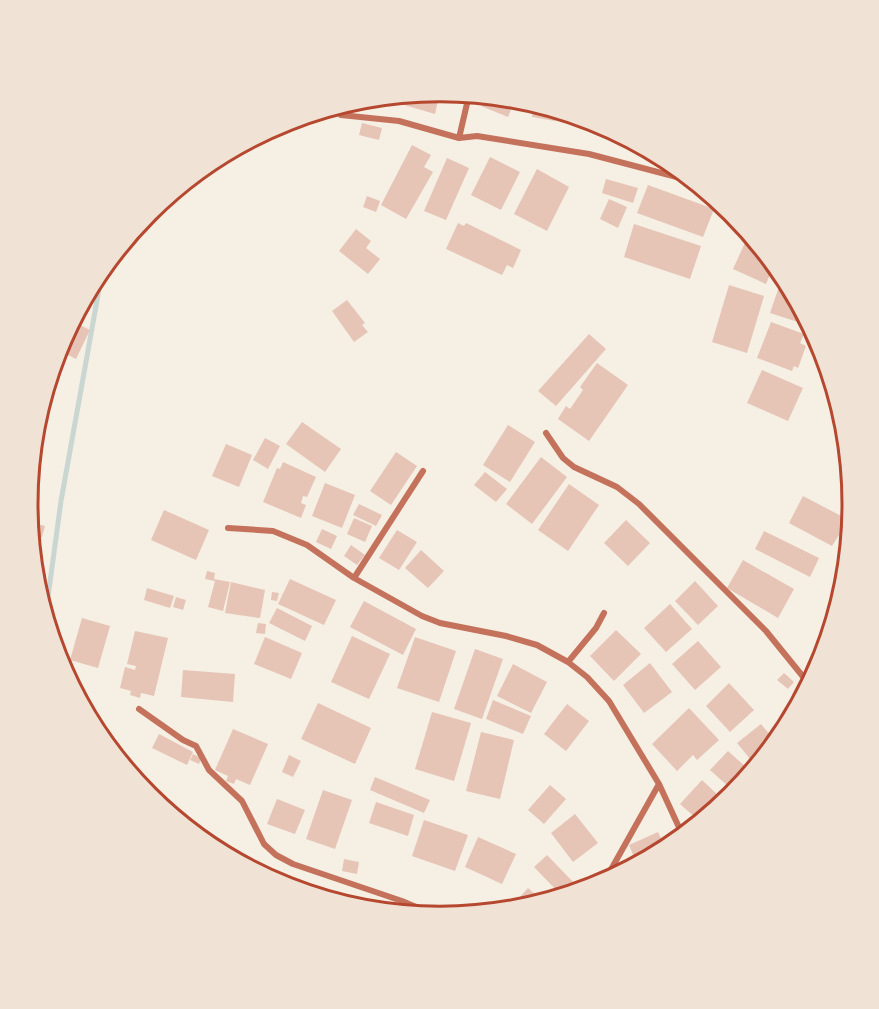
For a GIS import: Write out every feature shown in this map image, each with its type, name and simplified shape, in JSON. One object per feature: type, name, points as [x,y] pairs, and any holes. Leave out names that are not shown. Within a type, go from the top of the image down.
[{"type":"street","points":[[459,138],[468,103]]},
{"type":"street","points":[[341,115],[399,122],[459,138],[477,136],[589,154],[670,175]]},
{"type":"street","points":[[546,433],[563,458],[617,488],[639,504],[766,632],[803,676]]},
{"type":"street","points":[[354,578],[423,471]]},
{"type":"street","points":[[228,528],[273,531],[299,541],[354,578],[422,616],[440,623],[506,636],[537,645],[568,662],[587,676],[609,701],[659,784],[678,827]]},
{"type":"street","points":[[568,662],[596,628],[604,613]]},
{"type":"street","points":[[139,709],[183,740],[196,746],[209,770],[242,801],[264,844],[276,855],[293,864],[414,906]]},
{"type":"street","points":[[612,867],[659,784]]},
{"type":"building","points":[[438,102],[435,114],[402,104]]},
{"type":"building","points":[[482,105],[511,109],[508,117]]},
{"type":"building","points":[[533,113],[555,120],[555,121],[532,117]]},
{"type":"building","points":[[362,123],[382,128],[379,140],[359,135]]},
{"type":"building","points":[[412,145],[431,155],[424,167],[433,172],[406,219],[381,205]]},
{"type":"building","points":[[490,157],[520,172],[501,210],[471,195]]},
{"type":"building","points":[[447,158],[469,168],[446,220],[424,211]]},
{"type":"building","points":[[537,169],[569,187],[547,231],[514,214]]},
{"type":"building","points":[[606,179],[638,188],[633,203],[602,193]]},
{"type":"building","points":[[648,185],[714,210],[703,237],[637,213]]},
{"type":"building","points":[[367,196],[380,201],[376,212],[363,207]]},
{"type":"building","points":[[609,199],[627,207],[618,228],[600,219]]},
{"type":"building","points":[[458,223],[464,226],[466,223],[521,250],[513,268],[507,265],[502,275],[446,249]]},
{"type":"building","points":[[634,224],[701,246],[690,279],[624,257]]},
{"type":"building","points":[[356,229],[371,241],[366,248],[380,259],[368,274],[339,251]]},
{"type":"building","points":[[745,243],[770,275],[766,284],[733,269]]},
{"type":"building","points":[[729,285],[764,296],[747,353],[712,342]]},
{"type":"building","points":[[779,288],[797,322],[770,313]]},
{"type":"building","points":[[347,300],[365,323],[362,325],[368,332],[354,342],[332,311]]},
{"type":"building","points":[[771,322],[803,334],[800,343],[806,346],[798,368],[794,366],[792,371],[757,358]]},
{"type":"building","points":[[80,325],[90,330],[76,359],[67,354]]},
{"type":"building","points":[[589,334],[606,349],[556,406],[538,391]]},
{"type":"building","points":[[597,363],[628,385],[589,441],[558,419],[566,406],[570,409],[583,390],[580,387]]},
{"type":"building","points":[[762,370],[803,388],[788,421],[747,403]]},
{"type":"building","points":[[302,422],[341,449],[325,472],[286,444]]},
{"type":"building","points":[[508,425],[535,442],[510,482],[483,465]]},
{"type":"building","points":[[265,438],[280,446],[268,469],[253,460]]},
{"type":"building","points":[[226,444],[252,455],[239,487],[212,476]]},
{"type":"building","points":[[396,452],[417,466],[391,505],[370,491]]},
{"type":"building","points":[[541,457],[567,477],[532,524],[506,504]]},
{"type":"building","points":[[283,462],[316,477],[307,497],[303,496],[301,503],[306,505],[301,518],[263,502],[277,468],[280,469]]},
{"type":"building","points":[[485,472],[507,489],[496,502],[474,485]]},
{"type":"building","points":[[325,483],[355,495],[342,528],[312,516]]},
{"type":"building","points":[[569,484],[599,505],[568,551],[538,530]]},
{"type":"building","points":[[803,496],[842,516],[841,532],[832,546],[789,523]]},
{"type":"building","points":[[359,504],[382,515],[376,526],[353,515]]},
{"type":"building","points":[[164,510],[209,530],[196,560],[151,540]]},
{"type":"building","points":[[354,518],[372,526],[365,542],[347,534]]},
{"type":"building","points":[[626,520],[650,543],[628,566],[604,543]]},
{"type":"building","points":[[38,524],[45,526],[42,537],[39,536]]},
{"type":"building","points":[[322,529],[337,536],[331,549],[316,542]]},
{"type":"building","points":[[397,530],[417,542],[399,570],[379,558]]},
{"type":"building","points":[[764,531],[819,558],[810,577],[755,549]]},
{"type":"building","points":[[351,545],[365,555],[357,565],[344,556]]},
{"type":"building","points":[[421,550],[444,571],[428,588],[405,568]]},
{"type":"building","points":[[743,560],[794,589],[778,618],[727,588]]},
{"type":"building","points":[[207,571],[215,573],[214,579],[230,582],[223,611],[208,607],[215,581],[205,579]]},
{"type":"building","points":[[290,579],[336,600],[324,625],[278,604]]},
{"type":"building","points":[[695,581],[718,606],[698,625],[675,601]]},
{"type":"building","points":[[231,582],[265,590],[260,618],[225,613]]},
{"type":"building","points":[[147,588],[174,596],[170,608],[144,600]]},
{"type":"building","points":[[272,592],[279,593],[277,601],[271,600]]},
{"type":"building","points":[[176,597],[186,600],[183,610],[173,607]]},
{"type":"building","points":[[364,601],[416,629],[403,655],[350,627]]},
{"type":"building","points":[[670,604],[692,629],[666,652],[644,628]]},
{"type":"building","points":[[277,608],[312,626],[305,641],[269,623]]},
{"type":"building","points":[[82,618],[110,626],[98,668],[70,660]]},
{"type":"building","points":[[258,623],[266,624],[265,634],[256,633]]},
{"type":"building","points":[[616,630],[641,654],[614,681],[590,656]]},
{"type":"building","points":[[135,631],[168,638],[154,696],[141,693],[140,698],[130,695],[131,691],[120,688],[125,667],[135,670],[136,666],[127,664]]},
{"type":"building","points":[[352,636],[390,654],[369,699],[331,682]]},
{"type":"building","points":[[265,637],[302,653],[291,679],[254,664]]},
{"type":"building","points":[[415,637],[456,651],[439,702],[397,688]]},
{"type":"building","points":[[698,641],[721,667],[695,690],[672,664]]},
{"type":"building","points":[[475,649],[503,659],[482,719],[454,709]]},
{"type":"building","points":[[650,663],[672,692],[644,713],[623,685]]},
{"type":"building","points":[[513,664],[547,682],[531,713],[497,696]]},
{"type":"building","points":[[183,670],[235,674],[233,702],[181,697]]},
{"type":"building","points":[[784,673],[794,682],[788,689],[777,680]]},
{"type":"building","points":[[729,683],[754,710],[730,732],[706,706]]},
{"type":"building","points":[[493,700],[531,716],[523,734],[486,719]]},
{"type":"building","points":[[318,703],[371,728],[355,764],[301,739]]},
{"type":"building","points":[[567,704],[589,721],[566,751],[544,734]]},
{"type":"building","points":[[689,708],[719,740],[697,760],[693,755],[677,771],[652,744]]},
{"type":"building","points":[[432,712],[471,723],[454,781],[415,769]]},
{"type":"building","points":[[761,724],[769,734],[750,759],[737,743]]},
{"type":"building","points":[[233,729],[268,744],[250,785],[236,779],[234,784],[226,781],[228,776],[215,770]]},
{"type":"building","points":[[481,732],[514,740],[500,799],[466,791]]},
{"type":"building","points":[[159,734],[193,752],[187,765],[152,748]]},
{"type":"building","points":[[728,751],[745,766],[727,786],[710,770]]},
{"type":"building","points":[[193,754],[201,758],[199,764],[190,760]]},
{"type":"building","points":[[289,755],[301,761],[293,777],[282,772]]},
{"type":"building","points":[[375,777],[430,800],[424,813],[370,790]]},
{"type":"building","points":[[702,780],[718,795],[693,816],[680,804]]},
{"type":"building","points":[[550,785],[566,799],[544,824],[528,810]]},
{"type":"building","points":[[323,790],[352,800],[335,849],[306,839]]},
{"type":"building","points":[[277,799],[305,810],[295,834],[267,824]]},
{"type":"building","points":[[376,802],[414,815],[408,836],[369,823]]},
{"type":"building","points":[[575,814],[598,843],[573,862],[551,833]]},
{"type":"building","points":[[424,820],[468,835],[455,871],[412,856]]},
{"type":"building","points":[[658,832],[662,840],[634,856],[629,845]]},
{"type":"building","points":[[478,837],[516,854],[502,884],[465,867]]},
{"type":"building","points":[[547,855],[574,883],[556,889],[534,867]]},
{"type":"building","points":[[344,859],[359,862],[357,874],[342,871]]},
{"type":"building","points":[[528,888],[536,895],[518,899]]},
{"type":"waterway","points":[[48,596],[61,501],[99,291]]}]
